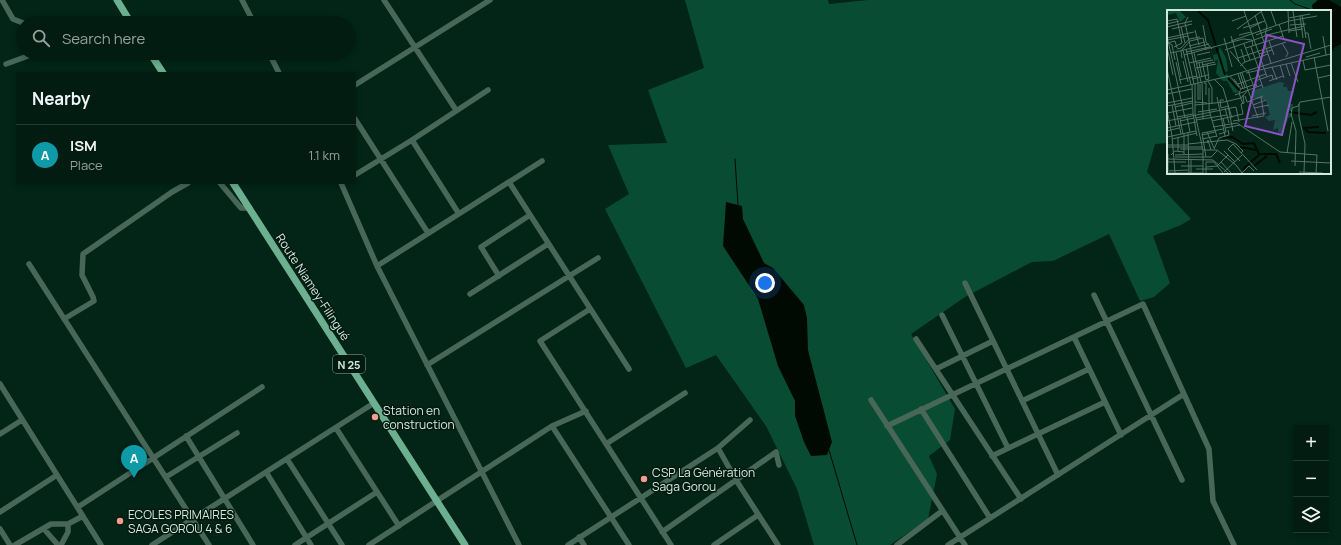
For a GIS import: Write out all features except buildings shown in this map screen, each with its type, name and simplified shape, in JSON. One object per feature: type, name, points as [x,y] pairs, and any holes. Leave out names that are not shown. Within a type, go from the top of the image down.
[{"type":"main road","points":[[116,0],[126,16]]},
{"type":"main road","points":[[155,60],[162,72]]},
{"type":"main road","name":"Route Niamey-Filingué","points":[[235,184],[465,545]]},
{"type":"street","points":[[2,0],[13,19],[16,20]]},
{"type":"street","points":[[242,0],[250,16]]},
{"type":"street","points":[[384,0],[456,110]]},
{"type":"street","points":[[356,84],[490,0]]},
{"type":"street","points":[[6,64],[17,60]]},
{"type":"street","points":[[272,60],[278,72]]},
{"type":"street","points":[[356,174],[488,90]]},
{"type":"street","points":[[356,121],[428,233]]},
{"type":"street","points":[[412,140],[459,214]]},
{"type":"street","points":[[377,266],[542,161]]},
{"type":"street","points":[[509,182],[629,369]]},
{"type":"street","points":[[64,319],[94,301],[94,297],[82,275],[83,254],[172,192],[186,184]]},
{"type":"street","points":[[221,184],[241,208],[250,208]]},
{"type":"street","points":[[341,184],[377,266],[519,545]]},
{"type":"street","points":[[499,276],[481,247],[530,215]]},
{"type":"street","points":[[470,294],[548,244]]},
{"type":"street","points":[[427,365],[598,258]]},
{"type":"street","points":[[29,264],[210,545]]},
{"type":"street","points":[[965,283],[1058,475]]},
{"type":"street","points":[[1094,295],[1182,480]]},
{"type":"street","points":[[887,426],[1143,304],[1209,449],[1213,501],[1234,545]]},
{"type":"street","points":[[590,309],[540,341],[586,411],[640,500],[671,545]]},
{"type":"street","points":[[942,315],[1008,448]]},
{"type":"street","points":[[1074,337],[1121,435]]},
{"type":"street","points":[[916,339],[1021,499]]},
{"type":"street","points":[[936,369],[993,341]]},
{"type":"street","points":[[1022,401],[1090,369]]},
{"type":"street","points":[[0,384],[101,545]]},
{"type":"street","points":[[78,507],[262,387]]},
{"type":"street","points":[[606,444],[685,393]]},
{"type":"street","points":[[948,545],[1184,394]]},
{"type":"street","points":[[870,400],[965,545]]},
{"type":"street","points":[[992,456],[1106,402]]},
{"type":"street","points":[[152,545],[374,403]]},
{"type":"street","points":[[921,409],[990,518]]},
{"type":"street","points":[[369,545],[552,426],[586,411]]},
{"type":"street","points":[[0,434],[22,420]]},
{"type":"street","points":[[568,545],[640,500],[718,448],[750,420]]},
{"type":"street","points":[[552,426],[629,545]]},
{"type":"street","points":[[336,428],[399,526]]},
{"type":"street","points":[[166,477],[237,433]]},
{"type":"street","points":[[186,436],[253,545]]},
{"type":"street","points":[[718,448],[736,480],[778,545]]},
{"type":"street","points":[[662,532],[776,452],[779,465]]},
{"type":"street","points":[[287,459],[342,545]]},
{"type":"street","points":[[266,472],[311,545]]},
{"type":"street","points":[[0,512],[57,475]]},
{"type":"street","points":[[295,545],[377,492]]},
{"type":"street","points":[[897,545],[942,511]]},
{"type":"street","points":[[714,545],[758,515]]},
{"type":"street","points":[[15,545],[51,524],[68,524],[83,516]]},
{"type":"street","points":[[61,545],[68,532],[68,524]]},
{"type":"street","points":[[44,529],[58,545]]},
{"type":"street","points":[[0,530],[10,545]]},
{"type":"street","points":[[580,537],[584,545]]},
{"type":"green space","points":[[685,0],[828,0],[829,4],[868,0],[1318,0],[1312,5],[1313,10],[1167,10],[1167,143],[1155,144],[1147,172],[1191,219],[1181,225],[1153,236],[1170,283],[1154,297],[1140,301],[1109,234],[1053,261],[1032,262],[965,297],[911,334],[955,409],[950,440],[929,456],[937,474],[928,519],[890,545],[814,545],[797,489],[766,426],[716,355],[686,368],[605,209],[629,194],[608,145],[667,143],[648,90],[704,68]]},
{"type":"shaded area","points":[[1318,0],[1329,0],[1341,7],[1341,44],[1335,47],[1331,53],[1331,10],[1313,10],[1312,5]]},
{"type":"shaded area","points":[[726,202],[742,206],[743,219],[764,263],[773,268],[804,305],[807,318],[808,350],[832,442],[827,455],[811,456],[804,442],[795,416],[795,401],[778,366],[758,299],[723,246]]},
{"type":"waterway","points":[[1290,0],[1295,4],[1312,10]]},
{"type":"waterway","points":[[735,159],[738,205]]},
{"type":"waterway","points":[[829,450],[857,545]]},
{"type":"place","name":"Station en construction","points":[[375,417]]},
{"type":"place","name":"ISM","points":[[134,478]]},
{"type":"place","name":"CSP La Génération Saga Gorou","points":[[644,479]]},
{"type":"place","name":"ECOLES PRIMAIRES SAGA GOROU 4 & 6","points":[[120,521]]}]
